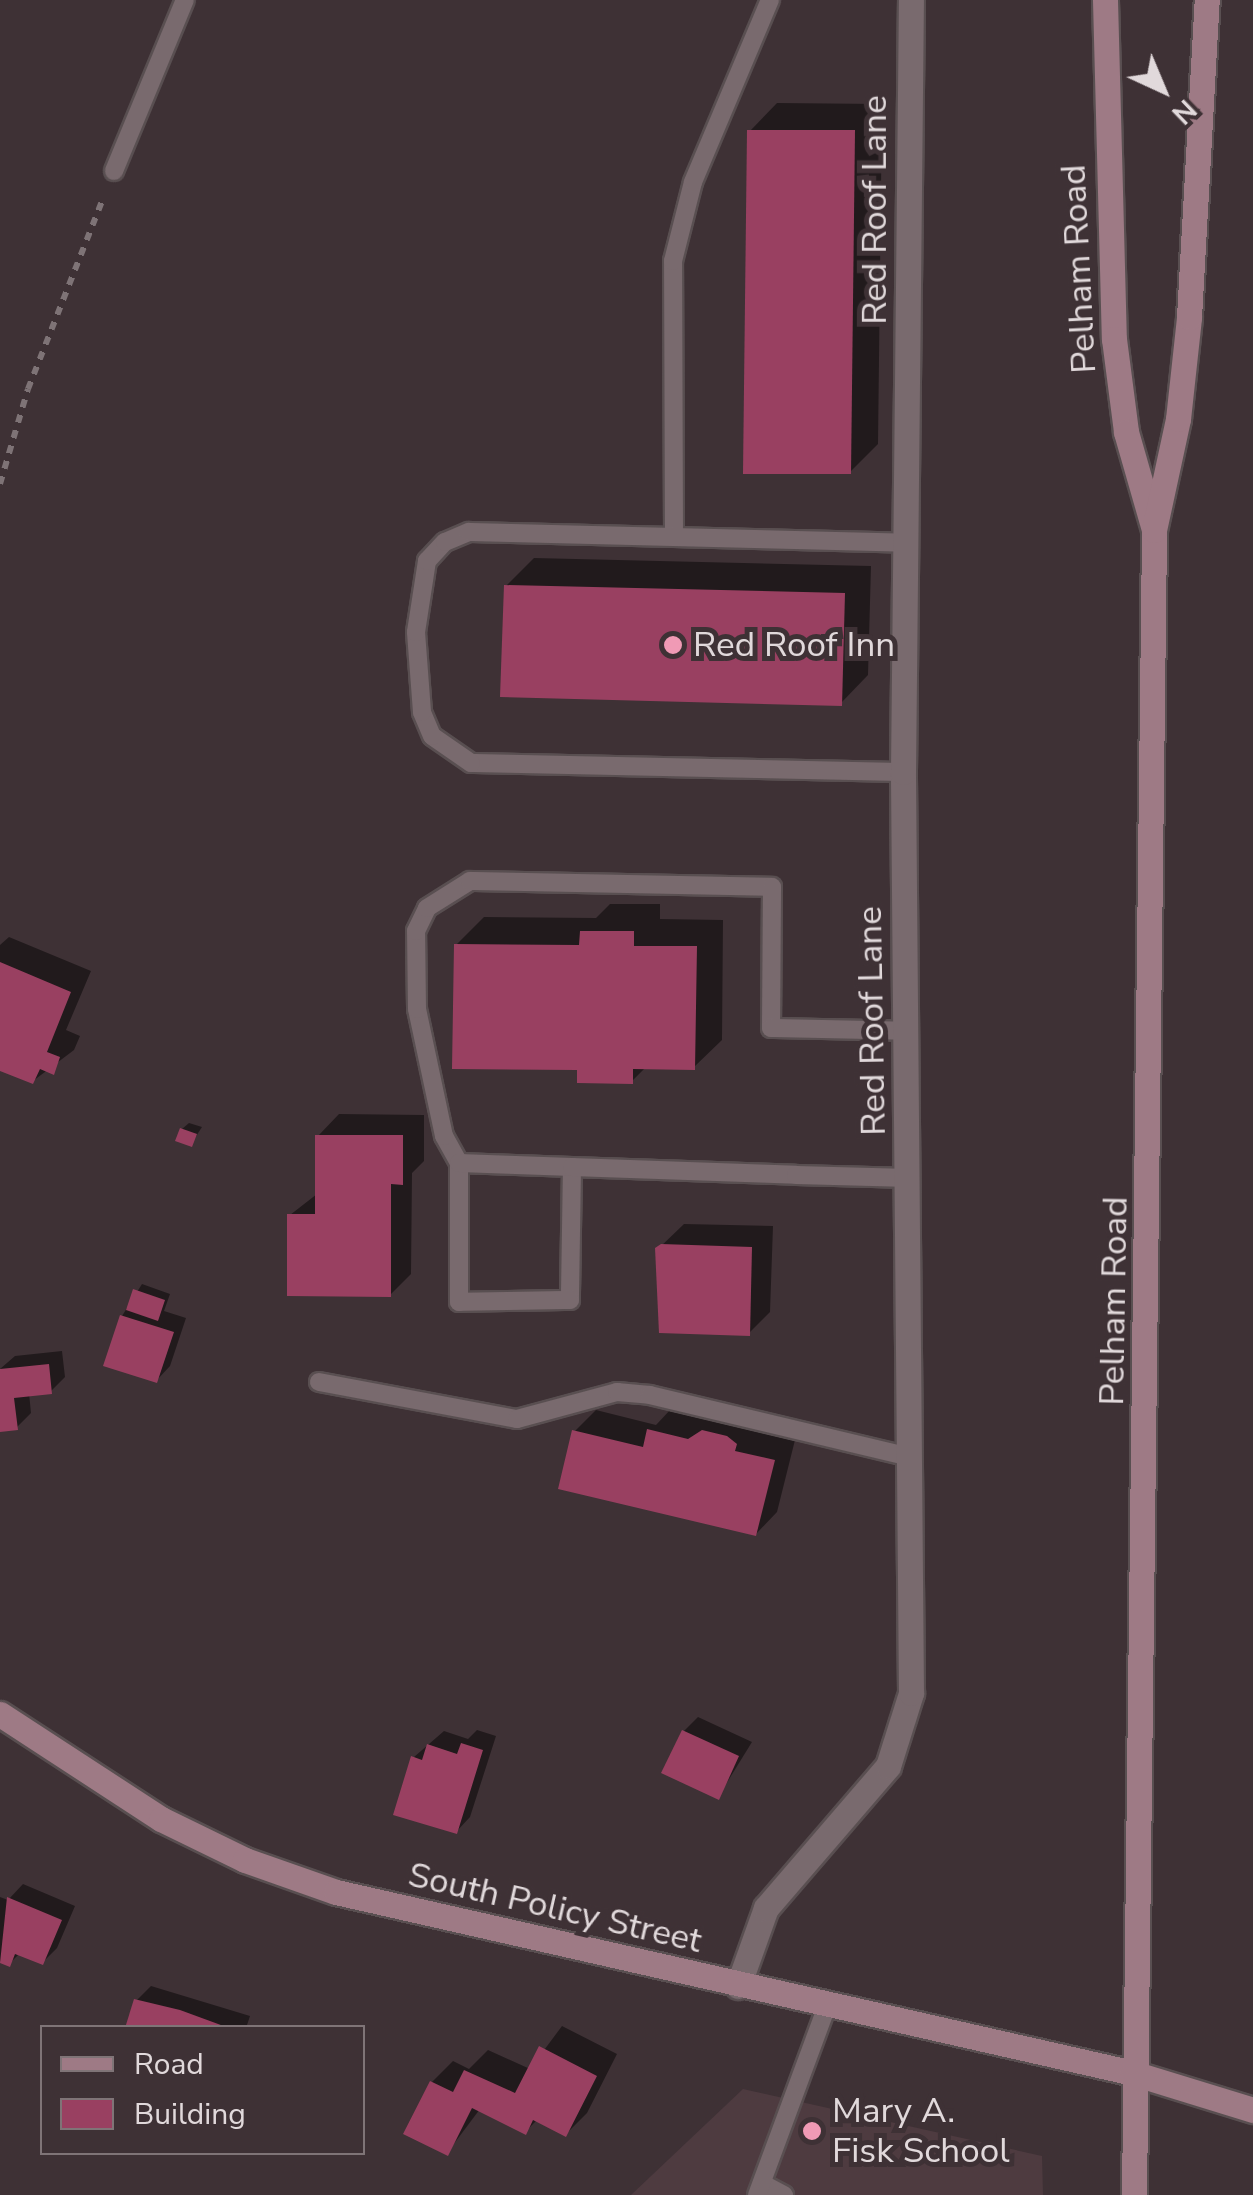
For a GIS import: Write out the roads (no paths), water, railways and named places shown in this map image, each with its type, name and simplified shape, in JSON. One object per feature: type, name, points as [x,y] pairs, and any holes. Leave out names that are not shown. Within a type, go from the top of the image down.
[{"type":"main road","name":"Pelham Road","points":[[1106,0],[1114,338],[1126,432],[1154,530]]},
{"type":"main road","name":"Pelham Road","points":[[1134,2195],[1133,2073],[1150,1295],[1154,530],[1178,419],[1189,317],[1207,0]]},
{"type":"main road","name":"South Policy Street","points":[[0,1714],[81,1772],[244,1860],[424,1916],[1133,2073],[1253,2110]]},
{"type":"street","name":"Red Roof Lane","points":[[738,1986],[766,1908],[870,1790],[900,1732],[915,1644],[903,772],[912,0]]},
{"type":"lane","points":[[114,171],[185,0]]},
{"type":"lane","points":[[674,534],[671,294],[676,242],[693,182],[770,0]]},
{"type":"lane","points":[[903,772],[471,763],[432,736],[422,712],[418,586],[427,561],[445,542],[494,529],[908,542]]},
{"type":"lane","points":[[572,1167],[570,1300],[459,1302],[459,1163],[444,1136],[418,1009],[416,931],[427,908],[470,880],[772,887],[771,1028],[909,1032]]},
{"type":"lane","points":[[459,1163],[910,1178]]},
{"type":"lane","points":[[319,1382],[516,1418],[617,1392],[650,1395],[911,1457]]},
{"type":"lane","points":[[784,2195],[760,2190],[827,2006]]},
{"type":"place","name":"Red Roof Inn","points":[[673,645]]},
{"type":"place","name":"Mary A. Fisk School","points":[[812,2131]]}]
